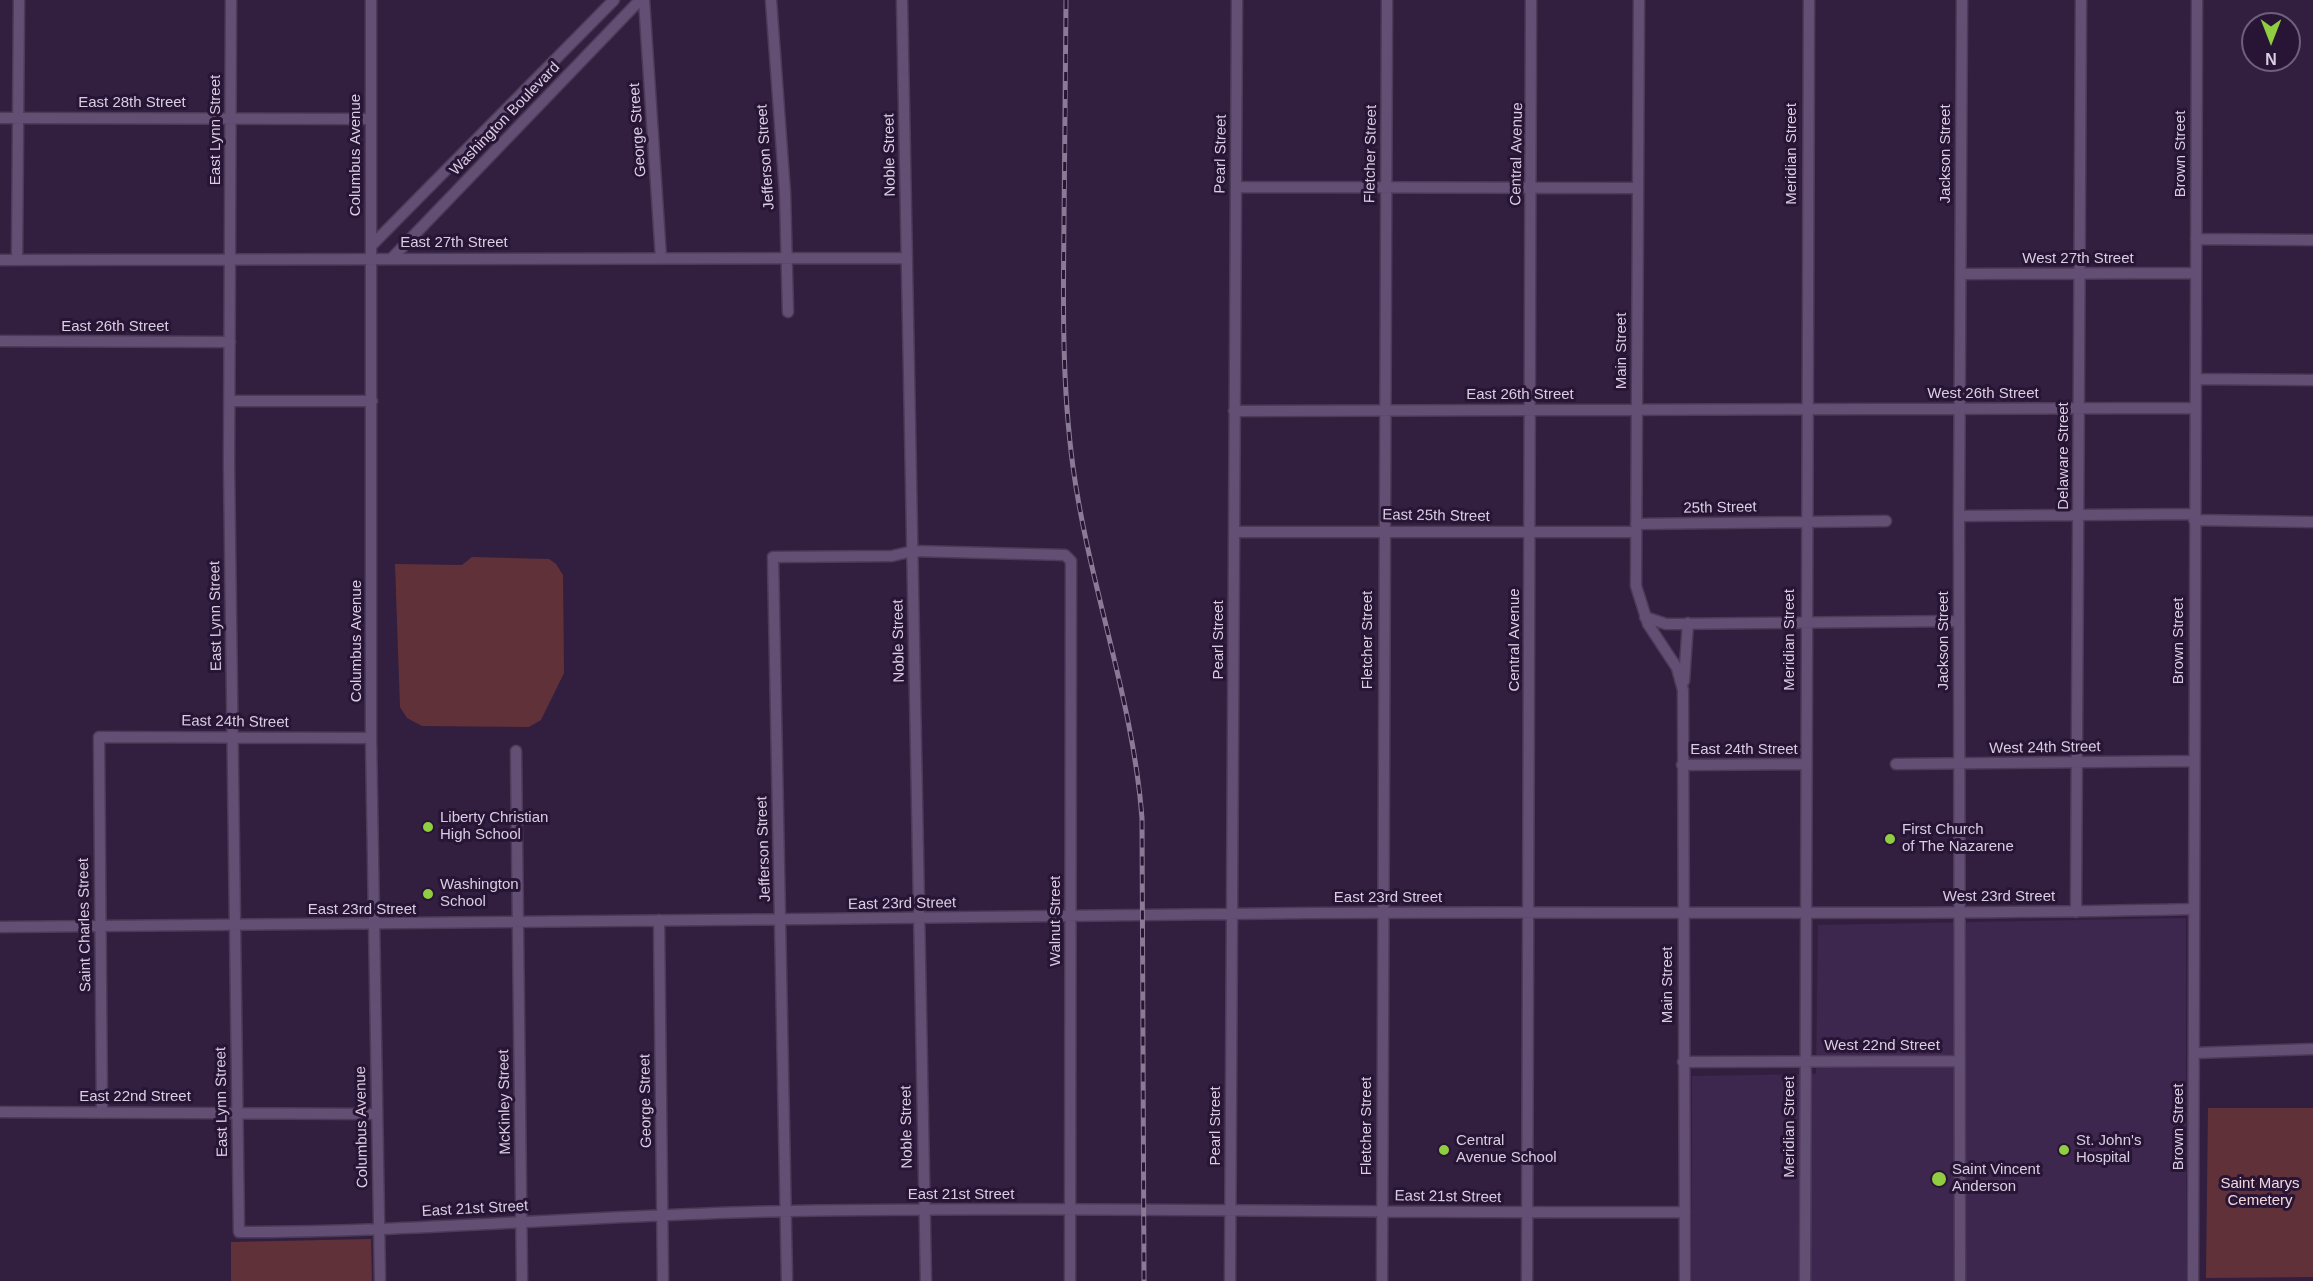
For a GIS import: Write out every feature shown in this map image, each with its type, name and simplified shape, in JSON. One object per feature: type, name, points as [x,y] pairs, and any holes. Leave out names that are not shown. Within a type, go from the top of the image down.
[{"type":"street","points":[[17,260],[19,0]]},
{"type":"street","name":"East Lynn Street","points":[[231,0],[232,738],[239,1232]]},
{"type":"street","name":"Columbus Avenue","points":[[371,0],[371,738],[380,1281]]},
{"type":"street","name":"Washington Boulevard","points":[[372,245],[614,0]]},
{"type":"street","name":"Washington Boulevard","points":[[392,258],[642,0]]},
{"type":"street","name":"George Street","points":[[642,0],[662,258]]},
{"type":"street","name":"Jefferson Street","points":[[771,0],[787,258],[788,312]]},
{"type":"street","name":"Noble Street","points":[[902,0],[926,1281]]},
{"type":"street","name":"Pearl Street","points":[[1230,1281],[1237,0]]},
{"type":"street","name":"Fletcher Street","points":[[1382,1281],[1387,0]]},
{"type":"street","name":"Central Avenue","points":[[1527,1281],[1532,0]]},
{"type":"street","name":"Main Street","points":[[1639,0],[1636,585],[1645,617],[1677,668],[1683,690]]},
{"type":"street","name":"Meridian Street","points":[[1805,1281],[1805,522],[1809,0]]},
{"type":"street","name":"Jackson Street","points":[[1960,1281],[1959,516],[1962,0]]},
{"type":"street","name":"Delaware Street","points":[[2076,912],[2081,0]]},
{"type":"street","name":"Brown Street","points":[[2193,1281],[2197,0]]},
{"type":"street","name":"East 28th Street","points":[[0,118],[371,119]]},
{"type":"street","points":[[1236,187],[1637,188]]},
{"type":"street","points":[[2196,239],[2313,240]]},
{"type":"street","name":"East 27th Street","points":[[0,260],[907,258]]},
{"type":"street","name":"West 27th Street","points":[[1961,274],[2195,273]]},
{"type":"street","name":"East 26th Street","points":[[0,341],[230,342]]},
{"type":"street","points":[[2196,379],[2313,380]]},
{"type":"street","points":[[230,401],[372,401]]},
{"type":"street","name":"West 26th Street","points":[[1806,410],[2195,408]]},
{"type":"street","name":"East 26th Street","points":[[1234,411],[1806,410]]},
{"type":"street","points":[[1959,516],[2079,515],[2313,522]]},
{"type":"street","name":"25th Street","points":[[1636,528],[1886,521]]},
{"type":"street","name":"East 25th Street","points":[[1235,532],[1384,530],[1530,532],[1636,528]]},
{"type":"street","name":"Jefferson Street","points":[[787,1281],[782,920],[778,863],[773,557],[892,556],[912,551]]},
{"type":"street","name":"Walnut Street","points":[[912,551],[1065,555],[1071,561],[1070,1281]]},
{"type":"street","points":[[1645,617],[1661,623],[1959,621]]},
{"type":"street","name":"Main Street","points":[[1685,1281],[1682,765],[1683,690],[1688,623]]},
{"type":"street","name":"East 24th Street","points":[[99,736],[371,738]]},
{"type":"street","name":"Saint Charles Street","points":[[99,736],[102,1113]]},
{"type":"street","name":"McKinley Street","points":[[516,751],[522,1281]]},
{"type":"street","name":"West 24th Street","points":[[1896,764],[2194,761]]},
{"type":"street","name":"East 24th Street","points":[[1682,765],[1805,765]]},
{"type":"street","name":"West 23rd Street","points":[[1805,914],[2193,909]]},
{"type":"street","name":"East 23rd Street","points":[[0,927],[374,925],[1233,914],[1805,914]]},
{"type":"street","name":"George Street","points":[[659,920],[663,1281]]},
{"type":"street","points":[[2194,1053],[2313,1049]]},
{"type":"street","name":"West 22nd Street","points":[[1805,1062],[1959,1061]]},
{"type":"street","points":[[1683,1062],[1805,1062]]},
{"type":"street","name":"East 22nd Street","points":[[0,1112],[377,1114]]},
{"type":"street","name":"East 21st Street","points":[[239,1232],[379,1230],[786,1211],[1230,1209],[1527,1213],[1684,1212]]},
{"type":"shaded area","name":"Saint Vincent Anderson","points":[[2186,918],[2186,1281],[1692,1281],[1692,1076],[1816,1074],[1818,925]]},
{"type":"green space","points":[[472,557],[549,559],[556,564],[563,575],[564,673],[541,720],[529,727],[422,726],[407,718],[400,707],[395,564],[462,565]]},
{"type":"green space","name":"Saint Marys Cemetery","points":[[2208,1108],[2313,1108],[2313,1277],[2206,1278]]},
{"type":"green space","points":[[371,1239],[372,1281],[231,1281],[231,1242]]},
{"type":"railway","points":[[1066,0],[1064,314],[1069,437],[1089,555],[1130,730],[1142,818],[1144,1281]]},
{"type":"place","name":"Liberty Christian High School","points":[[428,827]]},
{"type":"place","name":"First Church of The Nazarene","points":[[1890,839]]},
{"type":"place","name":"Washington School","points":[[428,894]]},
{"type":"place","name":"Central Avenue School","points":[[1444,1150]]},
{"type":"place","name":"St. John's Hospital","points":[[2064,1150]]},
{"type":"place","name":"Saint Vincent Anderson","points":[[1939,1179]]}]
